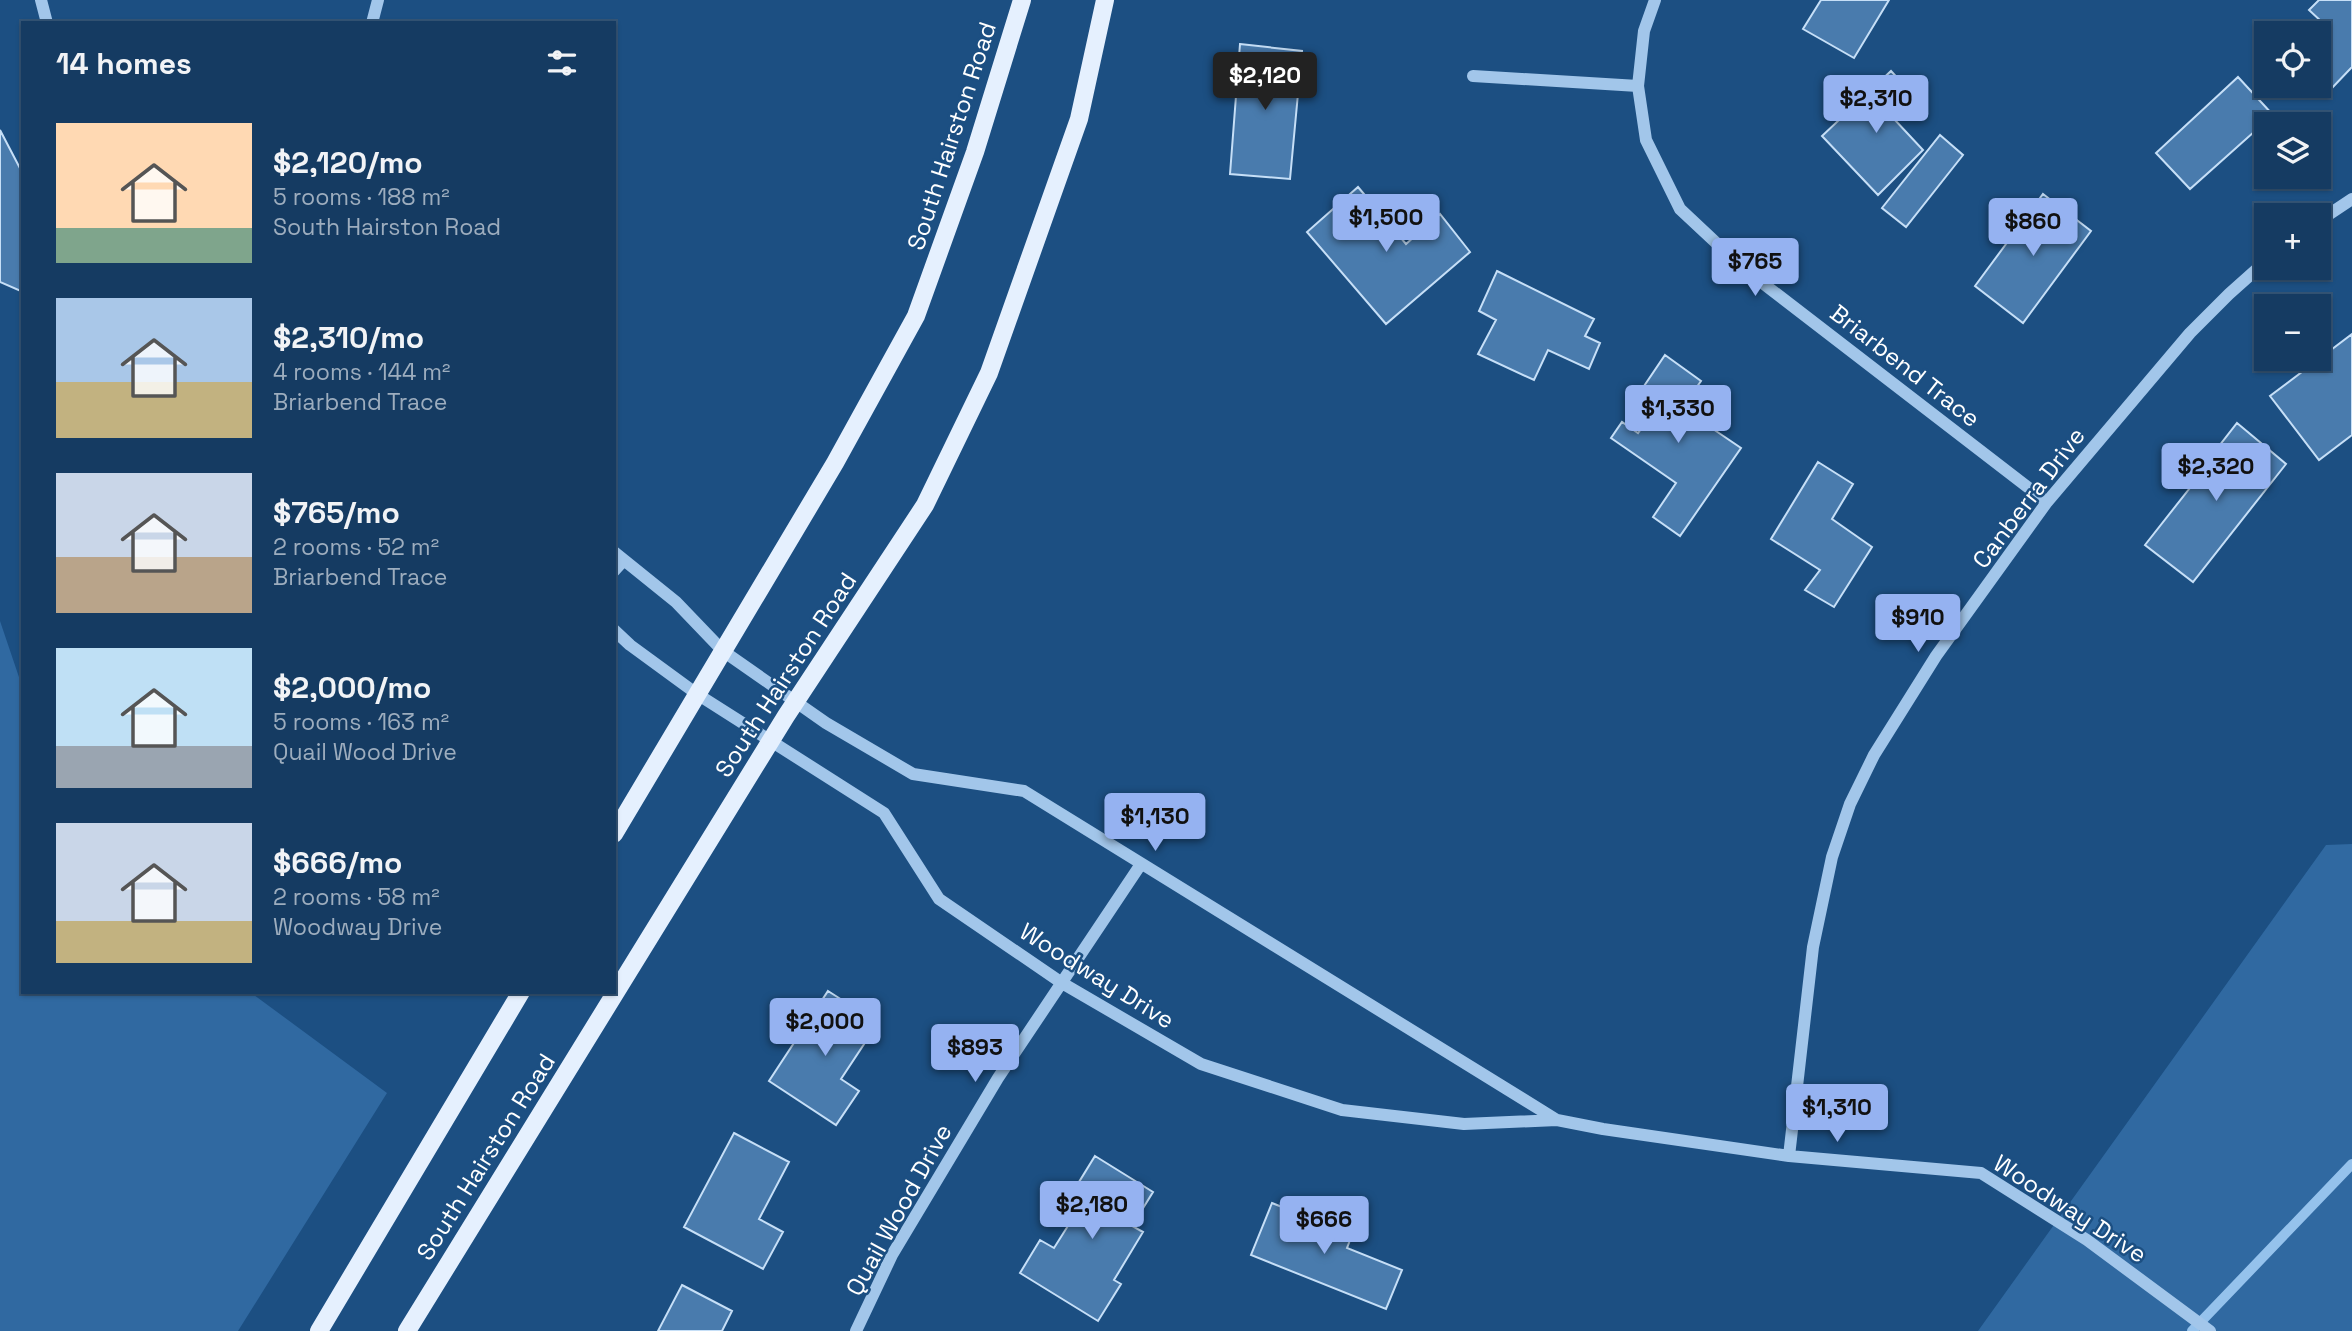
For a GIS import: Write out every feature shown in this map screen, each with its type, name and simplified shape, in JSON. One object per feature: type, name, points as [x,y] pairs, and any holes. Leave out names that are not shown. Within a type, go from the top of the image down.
[{"type":"main road","name":"South Hairston Road","points":[[616,831],[835,463],[916,316],[975,152],[1022,0]]},
{"type":"main road","name":"South Hairston Road","points":[[616,992],[771,741],[925,505],[989,373],[1079,120],[1105,0]]},
{"type":"main road","name":"South Hairston Road","points":[[319,1331],[520,994]]},
{"type":"main road","name":"South Hairston Road","points":[[407,1331],[615,994]]},
{"type":"street","points":[[41,0],[46,21]]},
{"type":"street","points":[[373,21],[378,0]]},
{"type":"street","name":"Briarbend Trace","points":[[1655,0],[1644,31],[1638,86],[1646,140],[1681,209],[1742,268],[2047,502]]},
{"type":"street","points":[[1474,76],[1638,86]]},
{"type":"street","points":[[2331,213],[2352,199]]},
{"type":"street","name":"Canberra Drive","points":[[1789,1156],[1814,947],[1832,856],[1850,804],[1874,755],[1936,656],[2047,502],[2190,333],[2254,272]]},
{"type":"street","name":"Woodway Drive","points":[[619,556],[676,602],[723,651],[826,723],[913,774],[1024,791],[1557,1120]]},
{"type":"street","name":"Woodway Drive","points":[[616,631],[630,645],[697,694],[884,813],[939,899],[1062,983],[1201,1064],[1342,1110],[1464,1124],[1557,1120],[1789,1156],[1981,1173],[2087,1240],[2210,1331]]},
{"type":"street","name":"Quail Wood Drive","points":[[856,1331],[899,1244],[998,1078],[1141,864]]},
{"type":"shaded area","points":[[0,621],[21,683],[21,994],[253,994],[387,1093],[238,1331],[0,1331]]},
{"type":"shaded area","points":[[2352,844],[2352,1331],[1978,1331],[2326,845]]},
{"type":"building","points":[[1821,0],[1889,0],[1854,58],[1803,29]]},
{"type":"building","points":[[2319,0],[2352,0],[2352,67],[2331,89],[2331,21],[2321,21],[2309,10]]},
{"type":"building","points":[[1240,44],[1302,51],[1290,179],[1230,174]]},
{"type":"building","points":[[1891,71],[1916,98],[1894,119],[1923,150],[1878,195],[1822,136]]},
{"type":"building","points":[[2238,77],[2254,94],[2254,98],[2257,98],[2270,112],[2254,112],[2254,132],[2190,189],[2156,153]]},
{"type":"building","points":[[0,130],[21,170],[21,291],[0,282]]},
{"type":"building","points":[[1940,135],[1963,155],[1906,227],[1882,208]]},
{"type":"building","points":[[1358,187],[1406,244],[1440,214],[1470,252],[1386,324],[1307,232]]},
{"type":"building","points":[[2043,194],[2091,231],[2023,323],[1975,286]]},
{"type":"building","points":[[1497,271],[1594,319],[1585,336],[1600,343],[1589,369],[1548,350],[1534,380],[1478,354],[1496,320],[1479,311]]},
{"type":"building","points":[[2352,334],[2352,435],[2319,460],[2270,396],[2303,371],[2331,371],[2331,350]]},
{"type":"building","points":[[1665,355],[1701,381],[1682,408],[1741,448],[1680,536],[1653,517],[1676,483],[1611,438],[1622,422],[1638,433],[1654,411],[1636,398]]},
{"type":"building","points":[[2237,423],[2286,464],[2193,582],[2145,545]]},
{"type":"building","points":[[1818,462],[1853,484],[1832,519],[1872,547],[1834,607],[1805,590],[1820,570],[1771,539]]},
{"type":"building","points":[[828,991],[878,1023],[841,1079],[859,1091],[836,1125],[769,1081]]},
{"type":"building","points":[[734,1133],[789,1162],[759,1219],[783,1232],[763,1269],[684,1227]]},
{"type":"building","points":[[1095,1156],[1153,1192],[1132,1226],[1143,1232],[1114,1280],[1121,1284],[1098,1321],[1020,1273],[1040,1240],[1054,1248],[1083,1202],[1071,1195]]},
{"type":"building","points":[[1272,1203],[1352,1235],[1347,1248],[1402,1270],[1386,1309],[1251,1255]]},
{"type":"building","points":[[682,1285],[732,1311],[722,1331],[658,1331]]},
{"type":"waterway","points":[[2192,1331],[2352,1164]]}]
